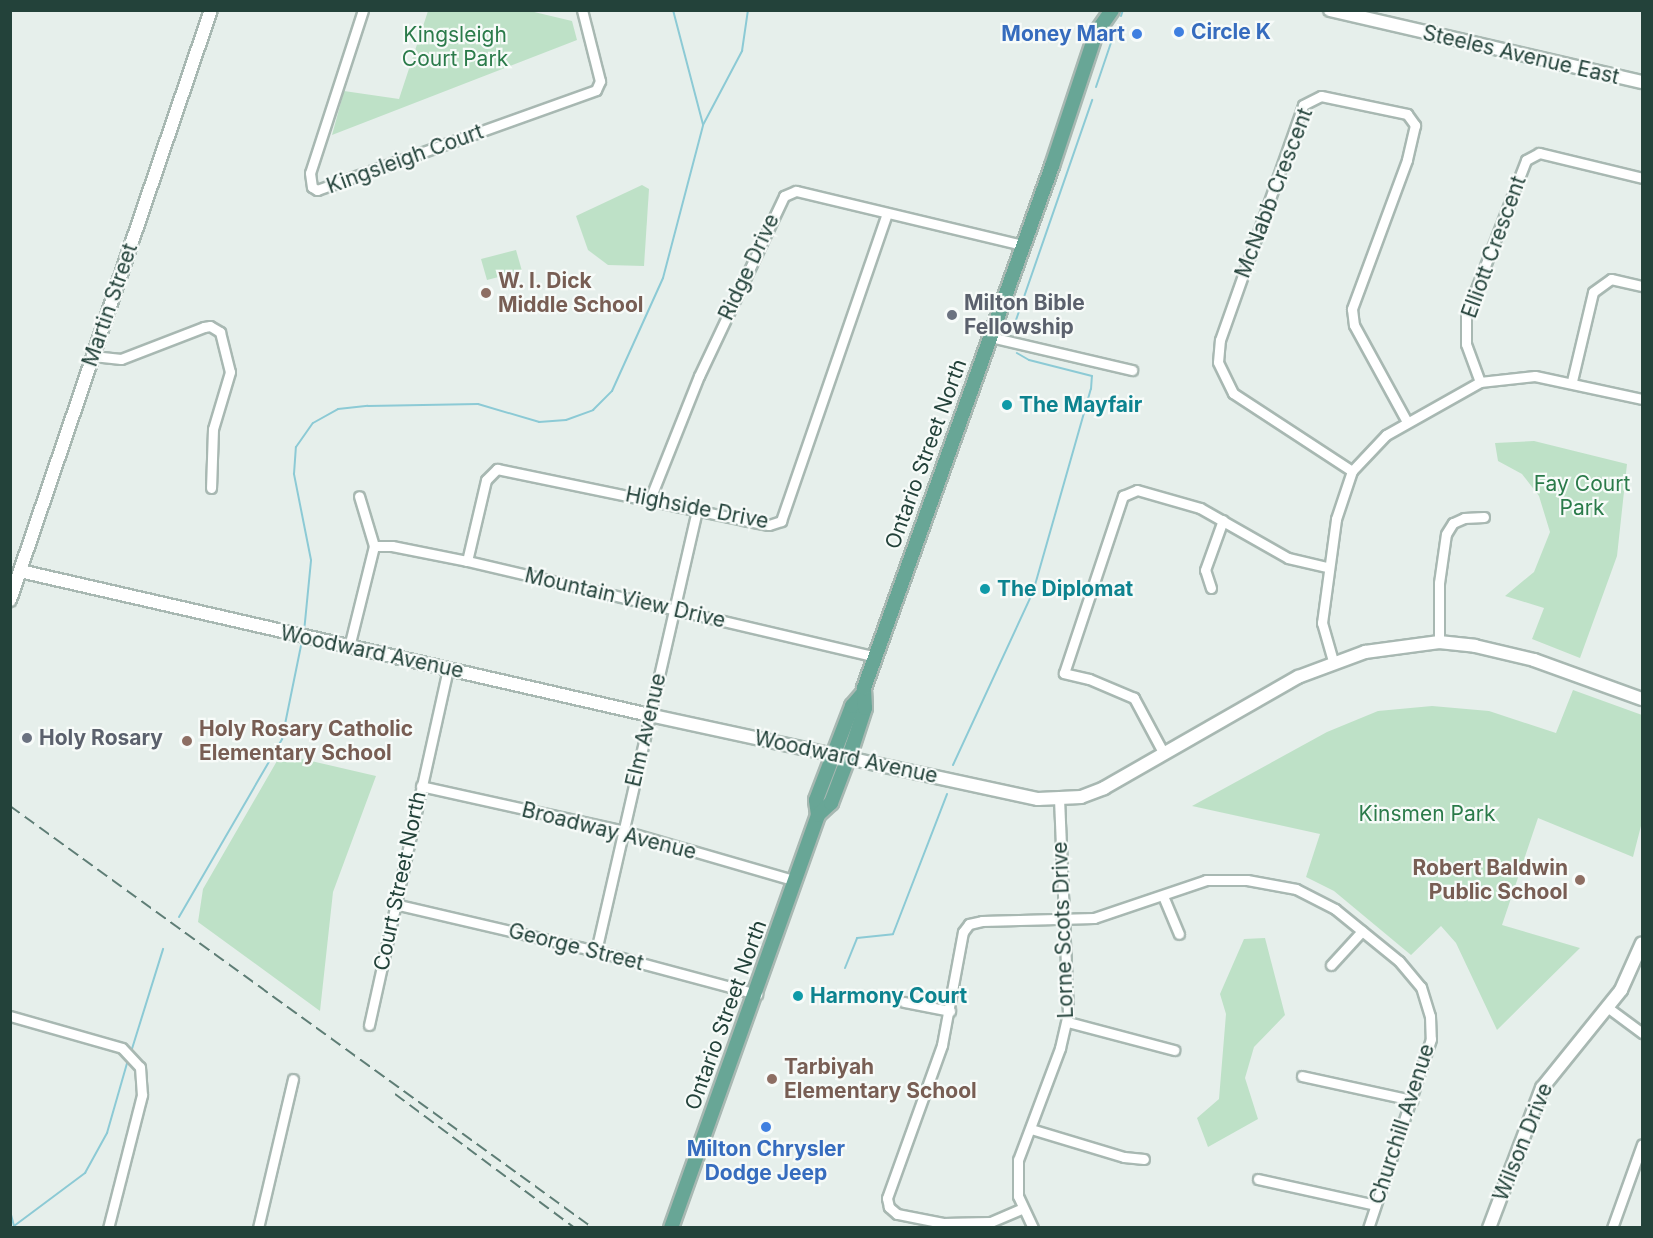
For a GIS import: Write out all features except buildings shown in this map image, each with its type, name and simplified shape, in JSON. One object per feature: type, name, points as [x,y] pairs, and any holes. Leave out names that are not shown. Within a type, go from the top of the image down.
[{"type":"main road","name":"Ontario Street North","points":[[818,815],[831,803],[848,758],[865,708],[864,692],[875,657],[1099,27],[1100,10]]},
{"type":"main road","name":"Ontario Street North","points":[[1099,27],[1112,10]]},
{"type":"main road","name":"Ontario Street North","points":[[671,1227],[757,994],[818,815],[816,800],[852,706],[864,692]]},
{"type":"street","name":"Martin Street","points":[[10,600],[211,10]]},
{"type":"street","name":"Kingsleigh Court","points":[[363,10],[310,172],[312,187],[316,190],[596,90],[600,81],[582,10]]},
{"type":"street","name":"Steeles Avenue East","points":[[1330,10],[1642,82]]},
{"type":"street","name":"McNabb Crescent","points":[[1352,471],[1233,393],[1218,362],[1220,340],[1303,105],[1321,96],[1407,114],[1415,125],[1407,160],[1352,309],[1354,325],[1407,422]]},
{"type":"street","name":"Elliott Crescent","points":[[1480,382],[1466,344],[1466,315],[1526,160],[1539,153],[1642,178]]},
{"type":"street","name":"Ridge Drive","points":[[650,499],[699,376],[784,196],[796,191],[1022,245]]},
{"type":"street","name":"Highside Drive","points":[[467,561],[486,480],[497,469],[770,525],[781,521],[887,214]]},
{"type":"street","points":[[1572,381],[1593,292],[1611,279],[1642,286]]},
{"type":"street","points":[[93,356],[121,359],[204,327],[210,326],[220,332],[230,372],[213,429],[211,488]]},
{"type":"street","points":[[990,337],[1132,370]]},
{"type":"street","points":[[1333,661],[1322,623],[1326,567],[1336,519],[1352,471],[1386,435],[1480,382],[1535,376],[1572,381],[1642,399]]},
{"type":"street","points":[[1164,754],[1134,698],[1064,673],[1123,496],[1131,490],[1146,492],[1200,508],[1288,558],[1326,567]]},
{"type":"street","points":[[349,647],[374,546],[359,496]]},
{"type":"street","name":"Elm Avenue","points":[[596,951],[697,510]]},
{"type":"street","points":[[1439,642],[1439,583],[1446,534],[1453,524],[1464,518],[1484,517]]},
{"type":"street","points":[[1211,588],[1205,570],[1223,520]]},
{"type":"street","name":"Mountain View Drive","points":[[374,546],[392,546],[467,561],[875,657]]},
{"type":"street","name":"Woodward Avenue","points":[[21,570],[314,640],[1038,799],[1059,800],[1104,788],[1298,677],[1333,661],[1439,642],[1524,657],[1642,699]]},
{"type":"street","name":"Court Street North","points":[[369,1024],[448,668]]},
{"type":"street","name":"Broadway Avenue","points":[[421,786],[624,831],[795,881]]},
{"type":"street","name":"Lorne Scots Drive","points":[[1033,1227],[1021,1209],[1017,1168],[1068,1022],[1059,800]]},
{"type":"street","name":"Churchill Avenue","points":[[950,1011],[963,932],[969,924],[1065,916],[1094,918],[1206,880],[1247,880],[1296,889],[1335,909],[1400,961],[1421,987],[1430,1016],[1431,1039],[1368,1227]]},
{"type":"street","points":[[1163,896],[1179,934]]},
{"type":"street","name":"George Street","points":[[394,904],[596,951],[757,994]]},
{"type":"street","points":[[1331,965],[1362,931]]},
{"type":"street","name":"Wilson Drive","points":[[1489,1227],[1542,1088],[1632,972],[1642,943]]},
{"type":"street","points":[[904,1002],[950,1011],[942,1045],[890,1187],[889,1207],[897,1214],[968,1225],[990,1222],[1021,1209]]},
{"type":"street","points":[[1607,1007],[1642,1033]]},
{"type":"street","points":[[10,1016],[126,1051],[135,1059],[143,1085],[108,1227]]},
{"type":"street","points":[[1068,1022],[1174,1050]]},
{"type":"street","points":[[1302,1076],[1412,1100]]},
{"type":"street","points":[[258,1227],[293,1079]]},
{"type":"street","points":[[1031,1129],[1124,1157],[1144,1159]]},
{"type":"street","points":[[1612,1227],[1642,1145]]},
{"type":"street","points":[[1258,1179],[1375,1205]]},
{"type":"green space","name":"Kingsleigh Court Park","points":[[428,11],[530,11],[572,21],[577,40],[332,135],[344,91],[399,99]]},
{"type":"green space","points":[[642,185],[649,189],[644,266],[608,265],[588,250],[576,216]]},
{"type":"green space","points":[[516,250],[522,271],[487,280],[481,259]]},
{"type":"green space","name":"Fay Court Park","points":[[1534,441],[1627,464],[1617,556],[1580,658],[1532,639],[1544,608],[1505,596],[1534,572],[1550,532],[1539,496],[1522,474],[1498,461],[1495,443]]},
{"type":"green space","name":"Kinsmen Park","points":[[1573,690],[1642,715],[1642,822],[1633,857],[1538,818],[1502,925],[1580,948],[1497,1030],[1456,943],[1441,926],[1411,955],[1334,891],[1306,877],[1320,834],[1192,806],[1327,732],[1378,711],[1432,706],[1489,711],[1556,733]]},
{"type":"green space","points":[[281,754],[376,776],[333,892],[320,1011],[198,922],[203,889]]},
{"type":"green space","points":[[1265,938],[1285,1015],[1254,1047],[1245,1078],[1258,1119],[1208,1147],[1197,1118],[1219,1099],[1226,1014],[1220,994],[1244,939]]},
{"type":"waterway","points":[[673,10],[703,124]]},
{"type":"waterway","points":[[304,632],[311,560],[294,474],[296,447],[313,423],[338,409],[368,406],[478,404],[539,422],[566,420],[593,410],[612,391],[663,278],[703,125],[742,51],[748,10]]},
{"type":"waterway","points":[[1121,16],[1123,10]]},
{"type":"waterway","points":[[1096,87],[1116,28]]},
{"type":"waterway","points":[[1016,320],[1092,100]]},
{"type":"waterway","points":[[953,765],[1033,592],[1091,389],[1092,376],[1029,360],[1017,353]]},
{"type":"waterway","points":[[179,917],[282,739],[302,641]]},
{"type":"waterway","points":[[845,968],[857,938],[893,934],[947,794]]},
{"type":"waterway","points":[[131,1052],[163,949]]},
{"type":"waterway","points":[[14,1226],[85,1173],[107,1133],[128,1060]]},
{"type":"waterway","points":[[10,1211],[14,1226]]},
{"type":"railway","points":[[10,806],[593,1228]]},
{"type":"railway","points":[[395,1094],[575,1228]]},
{"type":"place","name":"Circle K","points":[[1179,32]]},
{"type":"place","name":"Money Mart","points":[[1137,34]]},
{"type":"place","name":"W. I. Dick Middle School","points":[[486,293]]},
{"type":"place","name":"Milton Bible Fellowship","points":[[952,315]]},
{"type":"place","name":"The Mayfair","points":[[1007,405]]},
{"type":"place","name":"The Diplomat","points":[[985,589]]},
{"type":"place","name":"Holy Rosary","points":[[27,738]]},
{"type":"place","name":"Holy Rosary Catholic Elementary School","points":[[187,741]]},
{"type":"place","name":"Robert Baldwin Public School","points":[[1580,880]]},
{"type":"place","name":"Harmony Court","points":[[798,996]]},
{"type":"place","name":"Tarbiyah Elementary School","points":[[772,1079]]},
{"type":"place","name":"Milton Chrysler Dodge Jeep","points":[[766,1127]]}]
